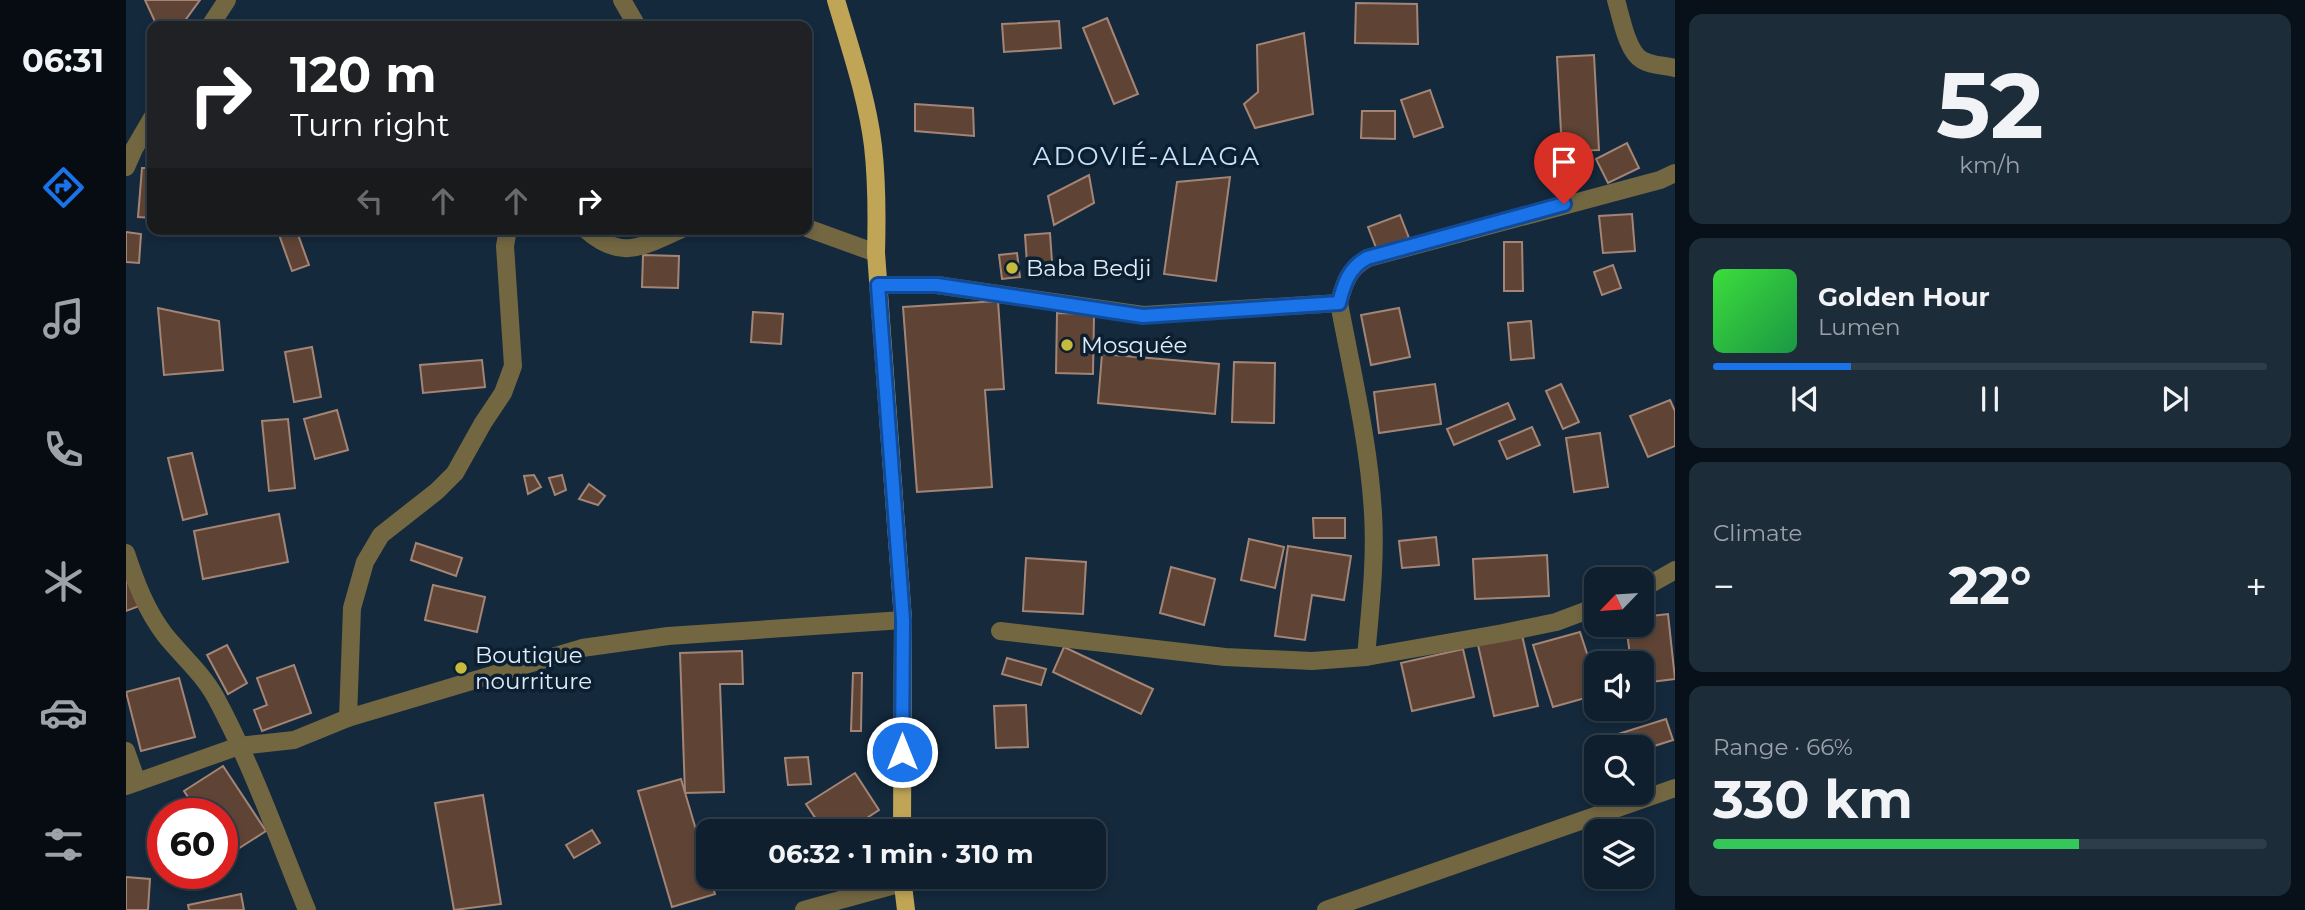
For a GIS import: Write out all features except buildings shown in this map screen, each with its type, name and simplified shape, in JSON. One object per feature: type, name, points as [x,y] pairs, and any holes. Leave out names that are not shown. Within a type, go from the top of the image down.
[{"type":"main road","points":[[836,0],[862,90],[873,145],[878,285],[903,620],[902,819]]},
{"type":"main road","points":[[903,889],[906,910]]},
{"type":"street","points":[[213,21],[227,0]]},
{"type":"street","points":[[622,0],[634,21]]},
{"type":"street","points":[[1616,0],[1636,56],[1655,65],[1675,68]]},
{"type":"street","points":[[126,167],[147,127]]},
{"type":"street","points":[[1366,657],[1372,584],[1373,514],[1363,434],[1339,303],[1344,283],[1354,265],[1367,258],[1660,180],[1675,173]]},
{"type":"street","points":[[812,231],[876,253]]},
{"type":"street","points":[[348,718],[352,608],[365,562],[381,535],[437,491],[455,473],[503,393],[513,366],[505,246],[507,235]]},
{"type":"street","points":[[594,235],[611,246],[624,250],[645,245],[668,235]]},
{"type":"street","points":[[878,285],[937,285],[1143,316],[1339,303]]},
{"type":"street","points":[[126,553],[147,609],[214,696],[239,746],[307,910]]},
{"type":"street","points":[[1654,582],[1675,570]]},
{"type":"street","points":[[1000,631],[1225,657],[1312,661],[1366,657],[1556,622],[1584,612]]},
{"type":"street","points":[[126,751],[132,784],[239,746],[294,740],[348,718],[582,648],[668,636],[903,620]]},
{"type":"street","points":[[1326,910],[1675,788]]},
{"type":"street","points":[[804,910],[873,889]]},
{"type":"street","points":[[1378,892],[1384,910]]},
{"type":"place","name":"Baba Bedji","points":[[1012,268]]},
{"type":"place","name":"Mosquée","points":[[1067,345]]},
{"type":"place","name":"Boutique nourriture","points":[[461,668]]},
{"type":"district","name":"ADOVIÉ-ALAGA","points":[[1147,156]]},
{"type":"route","points":[[902,752],[903,620],[878,285],[937,285],[1143,316],[1339,303],[1344,283],[1354,265],[1367,258],[1564,204]]}]
